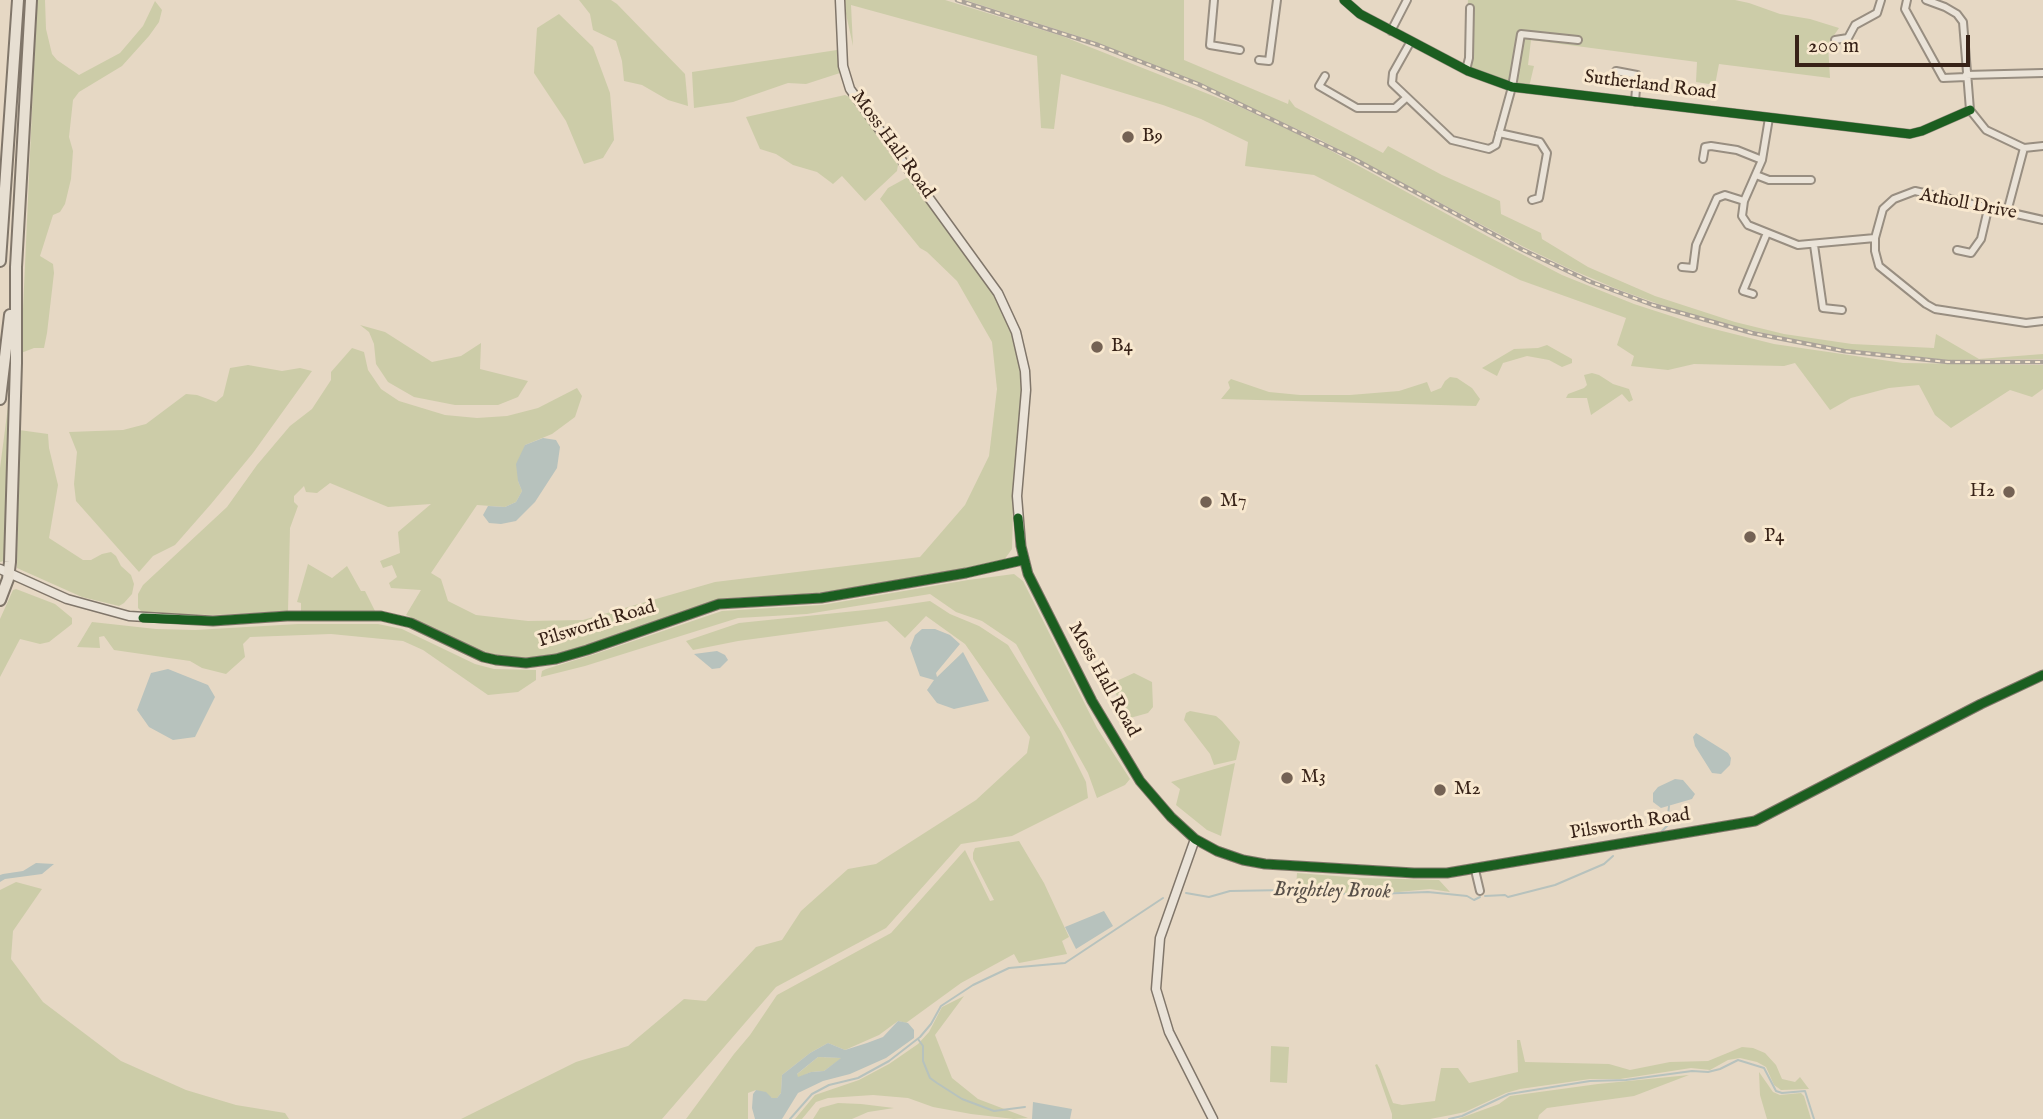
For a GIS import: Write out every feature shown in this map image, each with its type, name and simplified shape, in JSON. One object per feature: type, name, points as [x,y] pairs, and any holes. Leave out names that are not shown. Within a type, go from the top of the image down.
[{"type":"highway","points":[[0,261],[18,0]]},
{"type":"highway","points":[[0,600],[4,572],[16,363],[16,267],[31,0]]},
{"type":"highway","points":[[0,399],[16,267]]},
{"type":"street","name":"Moss Hall Road","points":[[839,0],[844,66],[850,89],[998,293],[1016,332],[1025,371],[1026,390],[1017,496],[1023,560],[1031,581],[1083,684],[1140,782],[1195,839]]},
{"type":"street","points":[[1214,0],[1210,45],[1240,50]]},
{"type":"street","points":[[1259,60],[1269,61],[1277,0]]},
{"type":"street","name":"Sutherland Road","points":[[1344,0],[1360,14],[1466,70],[1495,83],[1512,87],[1910,134],[1969,110]]},
{"type":"street","points":[[1391,31],[1407,0]]},
{"type":"street","points":[[1836,40],[1848,38],[1855,25],[1877,13],[1881,0]]},
{"type":"street","points":[[1907,0],[1906,9],[1943,79],[2043,73]]},
{"type":"street","points":[[1926,0],[1945,6],[1963,22],[1969,110],[1986,130],[2024,148],[2043,146]]},
{"type":"street","points":[[1466,70],[1469,58],[1470,8]]},
{"type":"street","points":[[1411,41],[1393,73],[1392,83],[1452,140],[1489,149],[1496,145],[1512,87],[1521,34],[1577,40]]},
{"type":"street","points":[[1616,71],[1637,75],[1635,102]]},
{"type":"street","points":[[1325,76],[1319,86],[1357,108],[1395,107],[1406,98]]},
{"type":"street","points":[[1769,118],[1762,160],[1744,201],[1742,216],[1748,225],[1790,243],[1814,245],[1875,237],[1879,266],[1935,309],[2026,323],[2043,321]]},
{"type":"street","points":[[1499,133],[1540,142],[1547,153],[1539,198],[1532,200]]},
{"type":"street","points":[[1703,159],[1705,147],[1711,146],[1737,150],[1762,160]]},
{"type":"street","points":[[2007,212],[2024,148]]},
{"type":"street","points":[[1756,175],[1769,180],[1811,180]]},
{"type":"street","name":"Atholl Drive","points":[[1875,237],[1883,209],[1894,199],[1915,191],[2043,220]]},
{"type":"street","points":[[1682,267],[1693,268],[1696,245],[1717,198],[1726,195],[1744,201]]},
{"type":"street","points":[[1957,250],[1971,253],[1981,239],[1988,209]]},
{"type":"street","points":[[1753,295],[1743,291],[1767,233]]},
{"type":"street","points":[[1814,245],[1823,308],[1842,310]]},
{"type":"street","name":"Pilsworth Road","points":[[4,572],[46,592],[87,606],[143,618],[213,621],[365,615],[411,623],[482,657],[526,663],[556,659],[587,650],[719,604],[821,598],[966,573],[1023,560]]},
{"type":"street","name":"Pilsworth Road","points":[[1195,839],[1217,851],[1243,860],[1284,866],[1415,873],[1475,870],[1592,848],[1680,836],[1755,821],[1981,704],[2043,675]]},
{"type":"street","points":[[1195,839],[1160,938],[1156,989],[1169,1032],[1213,1119]]},
{"type":"street","points":[[1475,870],[1479,891]]},
{"type":"green space","points":[[37,0],[45,0],[46,29],[52,54],[79,75],[120,53],[143,26],[155,1],[162,10],[159,22],[149,36],[122,66],[79,92],[73,100],[69,137],[73,151],[71,179],[65,204],[60,212],[53,215],[40,256],[53,264],[54,273],[44,348],[34,348],[21,353]]},
{"type":"green space","points":[[579,0],[611,0],[617,4],[685,74],[688,106],[668,100],[642,85],[624,81],[616,41],[593,30],[590,14]]},
{"type":"green space","points":[[843,0],[945,0],[1062,36],[1236,105],[1315,142],[1562,275],[1634,304],[1702,326],[1774,344],[1903,363],[2043,365],[2043,389],[2032,397],[2010,390],[1951,428],[1935,415],[1919,385],[1889,388],[1851,398],[1830,410],[1795,363],[1784,366],[1694,364],[1668,370],[1631,366],[1634,356],[1617,345],[1626,318],[1520,280],[1314,175],[1245,166],[1248,142],[1201,119],[1061,74],[1054,129],[1041,128],[1037,56],[851,5],[853,46]]},
{"type":"green space","points":[[965,0],[1184,0],[1184,60],[1288,104],[1289,99],[1295,107],[1383,153],[1388,146],[1442,175],[1500,201],[1501,214],[1541,233],[1542,239],[1588,267],[1655,296],[1735,322],[1784,334],[1852,344],[1934,348],[1936,334],[1979,359],[2043,354],[2043,359],[1947,360],[1833,348],[1727,325],[1667,307],[1572,270],[1319,139],[1175,74],[1090,40]]},
{"type":"green space","points":[[1468,0],[1735,0],[1839,28],[1828,44],[1830,78],[1719,64],[1715,85],[1696,82],[1697,62],[1531,40],[1528,65],[1534,66],[1529,87],[1510,84],[1465,67]]},
{"type":"green space","points":[[559,14],[593,47],[610,93],[614,140],[603,158],[584,164],[566,121],[534,73],[537,28]]},
{"type":"green space","points":[[837,50],[840,73],[806,84],[788,83],[733,102],[694,108],[692,72]]},
{"type":"green space","points":[[845,95],[852,98],[898,165],[897,171],[865,201],[842,176],[833,184],[817,172],[793,165],[776,154],[760,149],[746,117]]},
{"type":"green space","points":[[908,177],[999,302],[1020,360],[1022,406],[1014,470],[1012,549],[1004,560],[990,565],[821,593],[726,598],[592,645],[556,655],[514,659],[481,652],[406,615],[421,590],[391,588],[389,583],[397,577],[392,565],[383,568],[380,561],[400,553],[398,532],[431,504],[388,507],[330,483],[317,493],[306,492],[304,486],[294,496],[294,502],[298,506],[290,528],[288,611],[214,615],[142,612],[138,608],[138,594],[143,585],[227,507],[257,465],[290,426],[312,409],[331,380],[331,372],[352,348],[364,352],[368,370],[381,389],[399,401],[445,415],[477,418],[507,416],[538,408],[577,388],[582,396],[575,417],[552,434],[525,445],[518,481],[522,491],[516,502],[505,507],[477,505],[431,573],[441,579],[448,601],[476,615],[528,621],[583,620],[715,582],[920,557],[965,505],[989,456],[997,389],[992,342],[957,281],[920,248],[880,199],[888,188]]},
{"type":"green space","points":[[360,325],[385,332],[432,362],[461,356],[481,343],[480,369],[528,381],[518,397],[498,405],[455,405],[414,397],[388,382],[376,364],[374,344],[369,332]]},
{"type":"green space","points":[[1547,345],[1572,359],[1572,363],[1562,367],[1549,360],[1527,356],[1503,363],[1497,376],[1482,368],[1514,349]]},
{"type":"green space","points":[[248,365],[282,371],[300,368],[312,371],[253,453],[211,504],[175,545],[153,556],[139,572],[76,501],[74,484],[77,452],[69,432],[123,430],[146,424],[186,394],[216,402],[223,396],[230,368]]},
{"type":"green space","points":[[13,368],[7,556],[0,562],[0,468]]},
{"type":"green space","points":[[1592,373],[1629,389],[1633,400],[1629,402],[1622,394],[1591,415],[1587,398],[1566,398],[1568,394],[1584,388],[1587,385],[1584,375]]},
{"type":"green space","points":[[1450,377],[1457,378],[1472,388],[1480,399],[1476,406],[1221,399],[1230,388],[1228,382],[1231,379],[1269,392],[1350,395],[1399,391],[1427,382],[1431,392],[1441,388]]},
{"type":"green space","points":[[19,430],[48,434],[58,485],[49,538],[83,560],[91,560],[111,552],[116,556],[121,566],[131,575],[134,584],[132,594],[119,606],[82,597],[17,568]]},
{"type":"green space","points":[[308,564],[332,578],[347,566],[375,611],[301,611],[301,603],[297,602]]},
{"type":"green space","points":[[1014,574],[1023,581],[1097,728],[1130,779],[1125,785],[1097,798],[1088,773],[1016,644],[982,621],[956,612],[930,594],[807,614],[738,618],[541,677],[542,671],[546,669],[722,611],[822,605]]},
{"type":"green space","points":[[13,590],[55,604],[72,618],[72,624],[49,642],[40,644],[20,639],[0,677],[0,619]]},
{"type":"green space","points":[[930,601],[950,614],[979,626],[1008,645],[1061,732],[1086,782],[1088,798],[1012,836],[961,844],[886,928],[776,987],[662,1119],[461,1119],[576,1062],[628,1046],[684,999],[706,1001],[756,947],[782,940],[801,911],[848,869],[876,864],[976,800],[1027,753],[1030,737],[965,644],[926,616],[905,638],[887,621],[738,641],[693,650],[686,641],[739,623]]},
{"type":"green space","points":[[92,622],[195,630],[298,624],[378,624],[402,629],[475,664],[494,669],[536,670],[536,680],[518,692],[488,695],[423,650],[403,641],[331,634],[250,637],[243,644],[245,657],[226,674],[202,668],[190,661],[114,650],[104,636],[99,637],[100,648],[77,647]]},
{"type":"green space","points":[[1134,673],[1152,682],[1153,707],[1148,713],[1130,718],[1110,684]]},
{"type":"green space","points":[[1190,711],[1216,716],[1222,721],[1240,742],[1236,760],[1214,765],[1210,754],[1184,720],[1186,713]]},
{"type":"green space","points":[[1235,763],[1221,836],[1207,830],[1176,805],[1180,789],[1171,782]]},
{"type":"green space","points":[[1019,841],[1044,883],[1069,937],[1062,941],[1067,954],[1019,963],[1014,954],[961,983],[906,1023],[898,1021],[879,1035],[845,1050],[828,1043],[782,1075],[781,1093],[777,1098],[756,1090],[748,1093],[748,1119],[686,1119],[777,995],[891,933],[965,850],[990,901],[994,900],[973,859],[975,848]]},
{"type":"green space","points":[[1297,873],[1439,880],[1450,892],[1430,889],[1366,892],[1360,895],[1296,889]]},
{"type":"green space","points":[[16,882],[42,889],[13,931],[11,959],[43,1002],[121,1061],[186,1090],[236,1105],[285,1113],[289,1119],[0,1119],[0,890]]},
{"type":"green space","points":[[964,996],[935,1035],[952,1078],[978,1099],[1028,1118],[971,1114],[933,1107],[908,1098],[873,1095],[828,1098],[816,1102],[802,1119],[795,1119],[815,1095],[859,1080],[918,1044],[929,1032],[942,1007]]},
{"type":"green space","points":[[1517,1040],[1520,1040],[1525,1062],[1609,1064],[1630,1070],[1670,1062],[1708,1061],[1742,1047],[1753,1048],[1765,1053],[1776,1065],[1782,1079],[1795,1082],[1800,1077],[1809,1089],[1781,1090],[1774,1085],[1766,1067],[1740,1058],[1728,1060],[1710,1070],[1691,1068],[1620,1079],[1590,1079],[1520,1089],[1465,1112],[1430,1119],[1392,1119],[1375,1065],[1380,1069],[1393,1103],[1402,1105],[1435,1101],[1441,1068],[1458,1068],[1469,1083],[1518,1072]]},
{"type":"green space","points":[[1271,1046],[1289,1047],[1287,1083],[1270,1082]]},
{"type":"green space","points":[[818,1057],[842,1058],[824,1071],[811,1072],[798,1078],[796,1075]]},
{"type":"green space","points":[[1759,1072],[1773,1092],[1780,1095],[1801,1093],[1811,1119],[1767,1119],[1760,1095]]},
{"type":"green space","points":[[1689,1075],[1634,1096],[1547,1108],[1538,1119],[1458,1119],[1499,1104],[1510,1096]]},
{"type":"green space","points":[[838,1103],[894,1108],[868,1112],[852,1119],[813,1119],[820,1108]]},
{"type":"shaded area","points":[[543,438],[556,440],[560,447],[557,468],[535,502],[516,521],[489,523],[483,515],[488,506],[505,507],[516,502],[522,491],[516,464],[525,445]]},
{"type":"shaded area","points":[[922,629],[935,629],[950,635],[960,644],[936,673],[937,677],[963,652],[989,701],[954,709],[937,703],[927,690],[934,680],[920,676],[910,648],[915,635]]},
{"type":"shaded area","points":[[717,651],[728,660],[720,668],[712,669],[694,654]]},
{"type":"shaded area","points":[[168,669],[208,685],[215,697],[195,737],[173,740],[149,727],[137,710],[151,673]]},
{"type":"shaded area","points":[[1696,733],[1728,753],[1731,758],[1730,765],[1721,774],[1712,773],[1695,746],[1693,737]]},
{"type":"shaded area","points":[[1675,779],[1683,780],[1695,794],[1692,799],[1661,808],[1653,802],[1653,793],[1658,787]]},
{"type":"shaded area","points":[[36,863],[54,864],[42,874],[0,882],[0,875],[23,871]]},
{"type":"shaded area","points":[[1104,911],[1113,926],[1076,949],[1065,927]]},
{"type":"shaded area","points":[[898,1021],[908,1023],[914,1030],[914,1038],[886,1058],[798,1093],[782,1119],[755,1119],[752,1108],[756,1090],[777,1098],[781,1093],[782,1075],[810,1053],[828,1043],[845,1050],[883,1037]],"holes":[[[818,1057],[841,1058],[824,1071],[798,1077],[797,1074]]]},
{"type":"shaded area","points":[[1033,1102],[1072,1109],[1070,1119],[1032,1119]]},
{"type":"waterway","name":"Brightley Brook","points":[[1668,815],[1669,806]]},
{"type":"waterway","name":"Brightley Brook","points":[[1662,831],[1668,825]]},
{"type":"waterway","name":"Brightley Brook","points":[[1485,896],[1508,897],[1555,885],[1604,864],[1613,856]]},
{"type":"waterway","name":"Brightley Brook","points":[[1186,893],[1209,897],[1230,891],[1286,890],[1358,897],[1428,892],[1467,896],[1474,900],[1480,897]]},
{"type":"waterway","name":"Brightley Brook","points":[[790,1119],[812,1094],[829,1085],[858,1078],[889,1061],[920,1037],[941,1006],[973,985],[1009,968],[1065,963],[1163,898]]},
{"type":"waterway","points":[[918,1039],[923,1046],[923,1061],[930,1078],[962,1099],[994,1111],[1025,1107]]},
{"type":"waterway","points":[[1449,1119],[1462,1116],[1509,1094],[1590,1081],[1626,1080],[1692,1071],[1708,1072],[1738,1060],[1764,1068],[1776,1091],[1805,1091],[1814,1119]]},
{"type":"railway","points":[[957,0],[1098,45],[1198,84],[1354,159],[1521,249],[1591,282],[1653,305],[1752,333],[1844,351],[1948,362],[2043,362]]},
{"type":"cycle path","points":[[1344,0],[1360,14],[1468,71],[1512,87],[1910,134],[1970,110]]},
{"type":"cycle path","points":[[1018,518],[1028,574],[1092,701],[1140,781],[1171,817],[1195,839],[1217,851],[1265,864],[1447,873],[1755,821],[1981,704],[2043,675]]},
{"type":"cycle path","points":[[143,618],[213,621],[287,616],[381,616],[411,623],[483,657],[526,663],[556,659],[587,650],[719,604],[821,598],[966,573],[1023,560]]},
{"type":"place","name":"B9","points":[[1128,137]]},
{"type":"place","name":"B4","points":[[1097,347]]},
{"type":"place","name":"H2","points":[[2009,492]]},
{"type":"place","name":"M7","points":[[1206,502]]},
{"type":"place","name":"P4","points":[[1750,537]]},
{"type":"place","name":"M3","points":[[1287,778]]},
{"type":"place","name":"M2","points":[[1440,790]]}]
